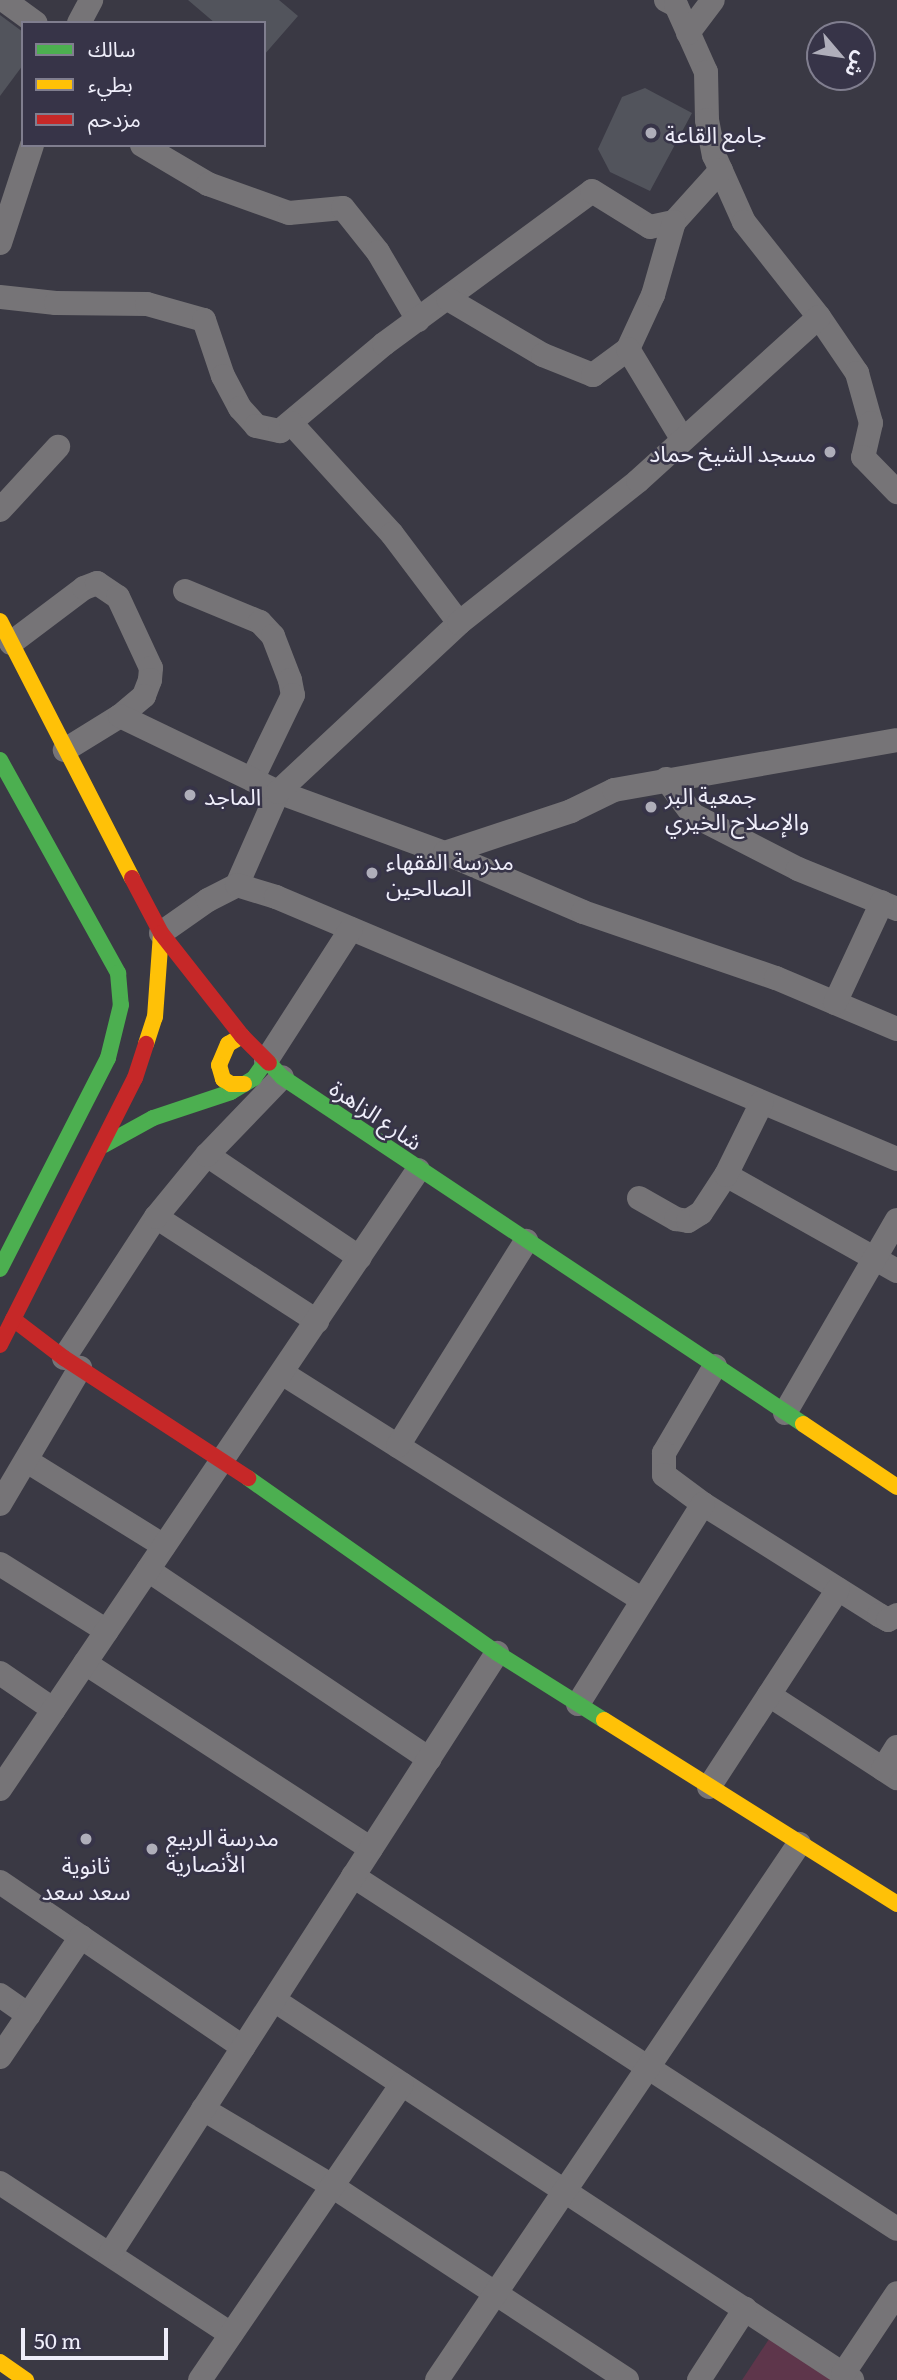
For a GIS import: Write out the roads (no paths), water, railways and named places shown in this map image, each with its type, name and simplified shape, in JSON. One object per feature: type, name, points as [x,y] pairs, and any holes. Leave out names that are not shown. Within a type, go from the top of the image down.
[{"type":"main road","name":"شارع الزاهرة","points":[[0,621],[161,933],[242,1036],[274,1069],[418,1170],[897,1488]]},
{"type":"main road","points":[[0,760],[107,951],[121,989],[119,1023],[108,1058],[0,1269]]},
{"type":"main road","points":[[0,1345],[104,1145],[135,1078],[155,1017],[161,933]]},
{"type":"main road","points":[[242,1036],[223,1050],[219,1065],[223,1080],[231,1084],[244,1084]]},
{"type":"main road","points":[[104,1145],[153,1118],[231,1092],[274,1069]]},
{"type":"main road","points":[[13,1320],[72,1363],[223,1460],[497,1653],[897,1905]]},
{"type":"main road","points":[[0,2362],[26,2380]]},
{"type":"street","points":[[4,0],[33,21]]},
{"type":"street","points":[[80,21],[92,0]]},
{"type":"street","points":[[666,0],[676,5],[706,72],[707,120],[714,155],[744,222],[819,317],[858,373],[871,423],[863,457],[897,492]]},
{"type":"street","points":[[688,33],[713,0]]},
{"type":"street","points":[[0,243],[31,147]]},
{"type":"street","points":[[145,147],[208,184],[289,213],[343,208],[378,252],[418,320]]},
{"type":"street","points":[[448,299],[543,355],[593,375],[628,349],[653,295],[674,222],[721,170]]},
{"type":"street","points":[[0,297],[56,303],[147,304],[204,320],[223,376],[240,408],[256,426],[280,431],[384,344],[592,191],[650,227],[674,222]]},
{"type":"street","points":[[161,933],[208,900],[236,885],[278,792],[459,623],[638,481],[819,317]]},
{"type":"street","points":[[628,349],[683,440]]},
{"type":"street","points":[[291,423],[392,534],[459,623]]},
{"type":"street","points":[[0,510],[58,447]]},
{"type":"street","points":[[11,643],[84,588],[97,583],[118,597],[151,668],[144,696],[120,716],[65,750]]},
{"type":"street","points":[[185,591],[260,622],[273,636],[290,680],[293,695],[252,780]]},
{"type":"street","points":[[120,716],[278,792],[445,853],[583,912],[776,978],[897,1029]]},
{"type":"street","points":[[445,853],[571,811],[614,790],[896,737]]},
{"type":"street","points":[[666,779],[693,815],[798,869],[889,906],[835,1003]]},
{"type":"street","points":[[236,885],[275,897],[897,1159]]},
{"type":"street","points":[[0,1504],[27,1461],[72,1363],[156,1217],[274,1069],[351,929]]},
{"type":"street","points":[[639,1198],[676,1219],[688,1221],[701,1213],[726,1175],[762,1102]]},
{"type":"street","points":[[207,1155],[360,1258]]},
{"type":"street","points":[[0,1789],[418,1170]]},
{"type":"street","points":[[726,1175],[897,1271]]},
{"type":"street","points":[[156,1217],[317,1321]]},
{"type":"street","points":[[785,1413],[897,1220]]},
{"type":"street","points":[[398,1446],[526,1241]]},
{"type":"street","points":[[715,1366],[664,1453],[664,1475],[703,1504],[888,1620],[897,1615]]},
{"type":"street","points":[[282,1373],[643,1600]]},
{"type":"street","points":[[27,1461],[164,1546]]},
{"type":"street","points":[[578,1704],[703,1504]]},
{"type":"street","points":[[0,1564],[107,1631]]},
{"type":"street","points":[[148,1570],[429,1759]]},
{"type":"street","points":[[709,1787],[838,1589]]},
{"type":"street","points":[[110,2254],[497,1653]]},
{"type":"street","points":[[85,1663],[371,1849]]},
{"type":"street","points":[[0,1672],[54,1710]]},
{"type":"street","points":[[769,1695],[890,1774],[897,1746]]},
{"type":"street","points":[[437,2380],[567,2192],[799,1844]]},
{"type":"street","points":[[353,1876],[897,2229]]},
{"type":"street","points":[[0,1882],[243,2047]]},
{"type":"street","points":[[0,2057],[81,1937]]},
{"type":"street","points":[[0,1995],[29,2015]]},
{"type":"street","points":[[274,2000],[848,2377],[897,2293]]},
{"type":"street","points":[[200,2380],[401,2084]]},
{"type":"street","points":[[204,2109],[332,2186],[627,2380]]},
{"type":"street","points":[[0,2183],[231,2334]]},
{"type":"street","points":[[699,2380],[745,2309]]},
{"type":"place","name":"جامع القاعة","points":[[651,133]]},
{"type":"place","name":"مسجد الشيخ حماد","points":[[830,452]]},
{"type":"place","name":"الماجد","points":[[190,795]]},
{"type":"place","name":"جمعية البر والإصلاح الخيري","points":[[651,807]]},
{"type":"place","name":"مدرسة الفقهاء الصالحين","points":[[372,873]]},
{"type":"place","name":"ثانوية سعد سعد","points":[[86,1839]]},
{"type":"place","name":"مدرسة الربيع الأنصارية","points":[[152,1849]]}]
